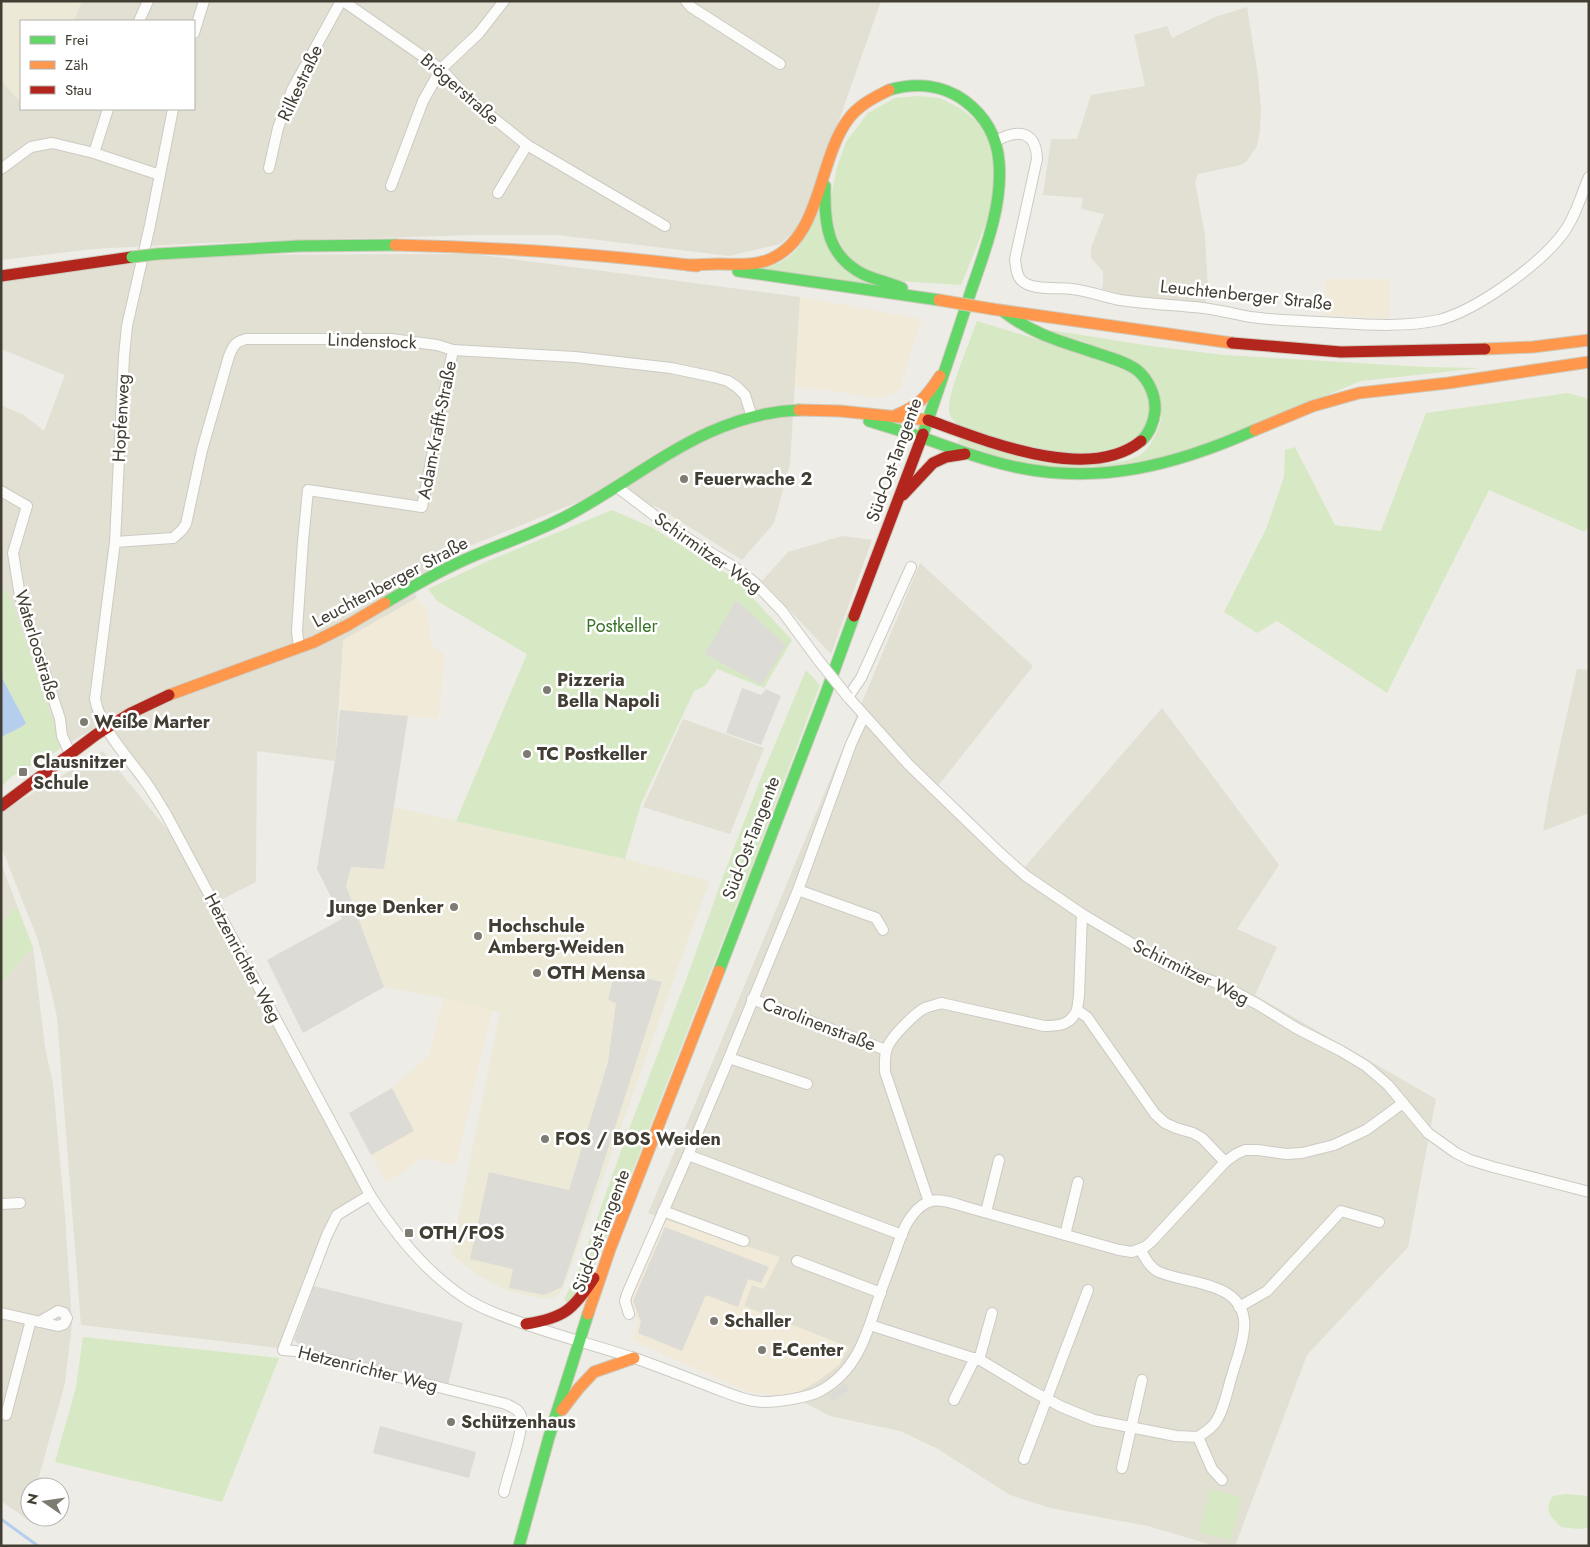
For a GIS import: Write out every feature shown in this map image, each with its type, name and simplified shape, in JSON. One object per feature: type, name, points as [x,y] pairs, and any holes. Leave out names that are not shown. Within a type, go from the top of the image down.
[{"type":"main road","points":[[688,265],[762,263],[781,253],[796,238],[806,222],[842,126],[866,100],[879,94],[901,86],[915,85],[943,89],[966,102],[983,118],[996,141]]},
{"type":"main road","name":"Süd-Ost-Tangente","points":[[519,1546],[555,1419],[607,1258],[821,705],[928,420],[986,246],[999,198],[1000,168],[996,141]]},
{"type":"main road","points":[[826,167],[824,215],[826,228],[831,241],[840,254],[849,264],[862,273],[898,286],[923,298]]},
{"type":"main road","points":[[1,276],[132,257],[228,249],[382,245],[430,246],[523,250],[688,265],[1235,343],[1341,352],[1453,351],[1533,347],[1589,340]]},
{"type":"main road","name":"Leuchtenberger Straße","points":[[1,806],[70,753],[132,713],[200,684],[299,648],[337,630],[450,566],[562,519],[617,487],[674,450],[730,423],[776,412],[800,410],[894,416],[928,420],[1024,452],[1067,458],[1097,458],[1116,455],[1134,447],[1147,436],[1153,425],[1155,413],[1154,398],[1149,384],[1140,372],[1118,361],[1024,327],[996,309]]},
{"type":"main road","name":"Leuchtenberger Straße","points":[[834,411],[921,437],[967,454],[1025,469],[1064,474],[1099,473],[1137,470],[1174,461],[1208,450],[1321,403],[1351,394],[1514,375],[1589,362]]},
{"type":"main road","points":[[894,416],[911,410],[923,400],[945,369]]},
{"type":"main road","points":[[897,501],[934,463],[946,457],[967,454]]},
{"type":"main road","points":[[526,1324],[548,1321],[568,1312],[579,1302],[607,1258]]},
{"type":"main road","points":[[555,1419],[594,1372],[634,1358]]},
{"type":"street","points":[[139,20],[148,1]]},
{"type":"street","points":[[195,30],[204,1]]},
{"type":"street","name":"Brögerstraße","points":[[342,1],[358,5],[442,69],[466,96],[527,145],[665,226]]},
{"type":"street","name":"Rilkestraße","points":[[269,168],[278,128],[292,90],[342,1]]},
{"type":"street","points":[[391,186],[424,101],[442,69],[479,33],[504,1]]},
{"type":"street","points":[[686,1],[691,7],[780,64]]},
{"type":"street","points":[[94,153],[108,110]]},
{"type":"street","name":"Hopfenweg","points":[[106,728],[97,712],[95,699],[115,542],[127,326],[173,110]]},
{"type":"street","name":"Leuchtenberger Straße","points":[[996,141],[1017,133],[1029,137],[1036,151],[1037,159],[1015,259],[1016,270],[1021,280],[1029,285],[1041,288],[1072,289],[1120,300],[1205,308],[1253,317],[1287,320],[1406,324],[1439,320],[1458,313],[1512,282],[1552,247],[1565,231],[1572,218],[1589,177]]},
{"type":"street","points":[[1,169],[31,147],[52,142],[94,153],[160,175]]},
{"type":"street","points":[[498,193],[527,145]]},
{"type":"street","name":"Lindenstock","points":[[115,542],[173,538],[186,524],[202,450],[228,356],[238,341],[391,339],[437,345],[453,350],[575,357],[671,368],[728,381],[745,395],[752,417]]},
{"type":"street","name":"Adam-Krafft-Straße","points":[[299,648],[297,630],[302,541],[308,490],[422,507],[453,350]]},
{"type":"street","name":"Schirmitzer Weg","points":[[617,487],[671,528],[734,567],[754,582],[782,611],[819,661],[864,716],[909,765],[1026,876],[1082,914],[1166,964],[1220,984],[1366,1066],[1388,1085],[1428,1133],[1456,1153],[1470,1160],[1493,1167],[1589,1192]]},
{"type":"street","name":"Waterloostraße","points":[[1,490],[27,506],[13,553],[20,596],[60,719],[62,736],[70,753]]},
{"type":"street","points":[[848,697],[861,678],[911,567]]},
{"type":"street","points":[[629,1314],[625,1301],[627,1294],[688,1155],[798,890],[851,744],[864,716]]},
{"type":"street","name":"Hetzenrichter Weg","points":[[106,728],[147,783],[166,814],[383,1216],[406,1245],[427,1266],[464,1297],[489,1311],[634,1358],[743,1398],[762,1402],[783,1401],[818,1392],[831,1384],[853,1361],[860,1351],[870,1325],[906,1223],[928,1202]]},
{"type":"street","points":[[798,890],[876,918],[883,930]]},
{"type":"street","points":[[1082,914],[1079,996],[1077,1010],[1073,1019],[1054,1026],[1044,1026],[940,1003],[919,1012],[890,1041],[886,1050],[885,1072],[928,1202],[944,1202],[986,1212],[1119,1250],[1132,1252],[1151,1242],[1225,1162],[1236,1154],[1245,1150],[1286,1154],[1302,1153],[1334,1145],[1366,1130],[1403,1104]]},
{"type":"street","name":"Carolinenstraße","points":[[752,999],[886,1050]]},
{"type":"street","points":[[1077,1010],[1087,1017],[1155,1114],[1165,1123],[1202,1138],[1225,1162]]},
{"type":"street","points":[[729,1058],[807,1084]]},
{"type":"street","points":[[688,1155],[902,1235]]},
{"type":"street","points":[[986,1212],[999,1160]]},
{"type":"street","points":[[1065,1235],[1078,1182]]},
{"type":"street","name":"Hetzenrichter Weg","points":[[370,1195],[337,1215],[327,1235],[283,1350],[295,1350],[506,1404],[518,1410],[522,1416],[521,1428],[504,1492]]},
{"type":"street","points":[[1,1204],[20,1203]]},
{"type":"street","points":[[663,1211],[744,1241]]},
{"type":"street","points":[[1239,1307],[1267,1291],[1341,1211],[1379,1222]]},
{"type":"street","points":[[870,1325],[977,1359],[1047,1399],[1094,1420],[1176,1436],[1198,1437],[1216,1422],[1221,1410],[1237,1359],[1244,1330],[1244,1320],[1239,1307],[1228,1294],[1216,1288],[1159,1272],[1146,1260],[1140,1249]]},
{"type":"street","points":[[797,1261],[881,1293]]},
{"type":"street","points":[[1024,1460],[1088,1290]]},
{"type":"street","points":[[1,1312],[35,1321],[6,1415]]},
{"type":"street","points":[[954,1400],[977,1359],[992,1313]]},
{"type":"street","points":[[1122,1468],[1142,1380]]},
{"type":"street","points":[[1198,1437],[1212,1469],[1222,1480]]},
{"type":"shaded area","points":[[1,1],[881,1],[800,227],[780,244],[729,256],[558,235],[474,235],[202,243],[93,249],[1,260]]},
{"type":"shaded area","points":[[1,1],[82,1],[74,20],[20,20],[20,102],[1,81]]},
{"type":"shaded area","points":[[1247,7],[1261,107],[1260,131],[1257,146],[1246,162],[1241,165],[1198,174],[1195,182],[1205,235],[1208,289],[1205,308],[1100,295],[1103,285],[1103,271],[1091,258],[1091,248],[1104,214],[1081,209],[1083,198],[1043,195],[1051,139],[1077,139],[1091,95],[1145,86],[1134,35],[1167,26],[1172,38],[1215,17]]},
{"type":"shaded area","points":[[474,254],[800,297],[790,464],[774,523],[742,560],[659,508],[605,491],[472,545],[409,582],[417,598],[343,641],[335,761],[257,751],[256,882],[219,901],[176,822],[108,720],[62,747],[9,594],[1,588],[1,405],[24,415],[44,431],[65,375],[1,349],[1,282],[41,274],[211,255]]},
{"type":"shaded area","points":[[1325,279],[1389,279],[1389,318],[1325,315]]},
{"type":"shaded area","points":[[800,297],[921,319],[900,389],[880,398],[795,386]]},
{"type":"shaded area","points":[[842,536],[872,540],[831,654],[762,581],[788,552]]},
{"type":"shaded area","points":[[920,563],[1033,666],[937,787],[1024,868],[1162,708],[1279,865],[1237,929],[1277,947],[1255,995],[1436,1099],[1408,1247],[1307,1355],[1235,1546],[1215,1546],[1148,1526],[1050,1508],[1010,1495],[938,1449],[900,1431],[830,1416],[805,1403],[800,1391],[818,1381],[744,1305],[752,1285],[764,1289],[664,1219],[648,1213]]},
{"type":"shaded area","points":[[417,598],[427,608],[431,644],[445,655],[438,719],[340,710],[343,640]]},
{"type":"shaded area","points":[[736,600],[786,645],[762,685],[705,654]]},
{"type":"shaded area","points":[[1577,669],[1589,670],[1589,813],[1543,831],[1549,795]]},
{"type":"shaded area","points":[[742,688],[761,695],[766,689],[781,696],[761,745],[726,733]]},
{"type":"shaded area","points":[[340,710],[408,716],[384,869],[351,867],[346,886],[384,987],[303,1033],[267,960],[342,919],[317,869],[335,761]]},
{"type":"shaded area","points":[[683,719],[764,748],[730,834],[643,807]]},
{"type":"shaded area","points":[[103,751],[170,833],[364,1192],[330,1214],[279,1348],[81,1325],[57,1017],[38,940],[1,846],[1,812]]},
{"type":"shaded area","points":[[394,807],[625,859],[709,881],[563,1289],[555,1298],[540,1298],[508,1291],[481,1277],[451,1254],[500,1012],[443,998],[384,987],[346,886],[351,867],[384,869]]},
{"type":"shaded area","points":[[1,863],[17,906],[1,924]]},
{"type":"shaded area","points":[[33,947],[45,1048],[53,1083],[72,1323],[65,1383],[39,1477],[20,1477],[20,1514],[1,1501],[1,984]]},
{"type":"shaded area","points":[[615,971],[662,982],[596,1186],[562,1287],[544,1295],[509,1288],[513,1269],[470,1259],[489,1172],[569,1190],[608,1062],[616,1003],[608,1000]]},
{"type":"shaded area","points":[[443,998],[492,1010],[456,1165],[423,1158],[387,1182],[349,1113],[392,1088],[429,1056]]},
{"type":"shaded area","points":[[392,1088],[414,1131],[371,1155],[349,1113]]},
{"type":"shaded area","points":[[664,1219],[780,1257],[764,1289],[752,1285],[744,1306],[849,1347],[839,1365],[818,1381],[800,1391],[775,1395],[748,1392],[632,1340],[638,1323],[630,1298]]},
{"type":"shaded area","points":[[665,1227],[769,1267],[761,1283],[748,1279],[738,1307],[706,1295],[682,1351],[638,1333],[641,1322],[633,1301]]},
{"type":"shaded area","points":[[314,1286],[463,1323],[448,1385],[303,1348],[294,1340]]},
{"type":"shaded area","points":[[845,1383],[849,1390],[833,1402],[829,1395]]},
{"type":"shaded area","points":[[380,1426],[476,1452],[469,1478],[373,1453]]},
{"type":"green space","points":[[917,96],[940,98],[960,108],[979,123],[989,141],[996,184],[989,216],[961,285],[898,281],[858,265],[844,251],[833,228],[829,207],[837,167],[846,142],[868,113],[895,98]]},
{"type":"green space","points":[[820,207],[824,236],[868,284],[755,269],[774,265],[790,256],[803,241]]},
{"type":"green space","points":[[977,321],[1092,356],[1133,374],[1147,391],[1151,417],[1133,444],[1089,455],[1035,450],[959,426],[950,415],[949,403],[955,380]]},
{"type":"green space","points":[[1037,328],[1151,346],[1224,355],[1426,367],[1481,368],[1361,381],[1183,455],[1080,470],[1015,462],[958,443],[960,438],[1023,458],[1067,465],[1095,465],[1123,461],[1135,458],[1149,446],[1157,433],[1161,419],[1156,385]]},
{"type":"green space","points":[[1568,393],[1589,399],[1589,524],[1585,532],[1489,490],[1387,693],[1277,621],[1257,633],[1224,612],[1266,529],[1284,477],[1285,450],[1295,447],[1335,525],[1381,531],[1426,413]]},
{"type":"green space","name":"Postkeller","points":[[612,510],[651,527],[734,578],[792,640],[764,688],[717,669],[705,686],[694,691],[641,804],[625,859],[456,821],[527,654],[437,601],[428,589],[488,561]]},
{"type":"green space","points":[[1,588],[9,594],[62,747],[46,759],[31,765],[11,777],[1,787],[1,737],[26,723],[1,676]]},
{"type":"green space","points":[[806,670],[820,685],[755,858],[599,1257],[571,1307],[564,1299],[577,1275],[724,874],[760,780]]},
{"type":"green space","points":[[17,906],[33,947],[1,984],[1,924]]},
{"type":"green space","points":[[83,1337],[279,1358],[222,1502],[55,1462],[76,1387]]},
{"type":"green space","points":[[1210,1489],[1242,1497],[1231,1540],[1199,1533]]},
{"type":"green space","points":[[1566,1494],[1589,1496],[1589,1528],[1561,1527],[1551,1516],[1548,1510],[1553,1496]]},
{"type":"water","points":[[1,676],[26,723],[1,737]]},
{"type":"waterway","points":[[1,1519],[38,1546]]},
{"type":"traffic: fast","points":[[889,90],[909,86],[929,86],[948,91],[965,101],[978,113],[989,128],[996,144],[999,162],[998,195],[991,229],[923,434]]},
{"type":"traffic: fast","points":[[825,186],[827,226],[835,249],[852,268],[865,275],[902,288]]},
{"type":"traffic: fast","points":[[158,254],[299,246],[395,245]]},
{"type":"traffic: fast","points":[[132,257],[158,254]]},
{"type":"traffic: fast","points":[[738,271],[939,300]]},
{"type":"traffic: fast","points":[[1004,312],[1044,335],[1120,361],[1137,370],[1148,383],[1155,405],[1149,431],[1141,441]]},
{"type":"traffic: fast","points":[[385,603],[452,566],[563,518],[703,435],[733,423],[765,414],[799,410]]},
{"type":"traffic: fast","points":[[869,421],[921,437]]},
{"type":"traffic: fast","points":[[921,437],[977,457],[1011,466],[1043,472],[1075,474],[1106,473],[1166,462],[1196,453],[1255,430]]},
{"type":"traffic: fast","points":[[719,971],[854,616]]},
{"type":"traffic: fast","points":[[519,1546],[549,1437],[588,1314]]},
{"type":"traffic: slow","points":[[688,265],[756,263],[768,260],[785,250],[799,235],[809,218],[837,138],[847,121],[860,107],[889,90]]},
{"type":"traffic: slow","points":[[395,245],[471,247],[546,252],[697,266]]},
{"type":"traffic: slow","points":[[939,300],[992,309]]},
{"type":"traffic: slow","points":[[992,309],[1232,343]]},
{"type":"traffic: slow","points":[[1485,349],[1533,347],[1589,340]]},
{"type":"traffic: slow","points":[[1255,430],[1313,406],[1359,393],[1448,383],[1589,362]]},
{"type":"traffic: slow","points":[[896,415],[922,400],[940,376]]},
{"type":"traffic: slow","points":[[799,410],[840,411],[928,420]]},
{"type":"traffic: slow","points":[[169,695],[314,642],[385,603]]},
{"type":"traffic: slow","points":[[588,1314],[610,1249],[719,971]]},
{"type":"traffic: slow","points":[[562,1410],[594,1372],[634,1358]]},
{"type":"traffic: jam","points":[[1,276],[132,257]]},
{"type":"traffic: jam","points":[[1232,343],[1341,352],[1485,349]]},
{"type":"traffic: jam","points":[[928,420],[1006,447],[1065,459],[1093,459],[1119,453],[1141,441]]},
{"type":"traffic: jam","points":[[854,616],[923,434]]},
{"type":"traffic: jam","points":[[903,495],[933,463],[946,457],[965,454]]},
{"type":"traffic: jam","points":[[1,806],[97,734],[131,713],[169,695]]},
{"type":"traffic: jam","points":[[526,1324],[550,1319],[566,1311],[580,1298],[594,1278]]},
{"type":"place","name":"Feuerwache 2","points":[[684,479]]},
{"type":"place","name":"Pizzeria Bella Napoli","points":[[547,690]]},
{"type":"place","name":"Weiße Marter","points":[[84,722]]},
{"type":"place","name":"TC Postkeller","points":[[527,754]]},
{"type":"place","name":"Clausnitzer Schule","points":[[23,772]]},
{"type":"place","name":"Junge Denker","points":[[454,907]]},
{"type":"place","name":"Hochschule Amberg-Weiden","points":[[478,936]]},
{"type":"place","name":"OTH Mensa","points":[[537,973]]},
{"type":"place","name":"FOS / BOS Weiden","points":[[545,1139]]},
{"type":"place","name":"OTH/FOS","points":[[409,1233]]},
{"type":"place","name":"Schaller","points":[[714,1321]]},
{"type":"place","name":"E-Center","points":[[762,1350]]},
{"type":"place","name":"Schützenhaus","points":[[451,1422]]}]
